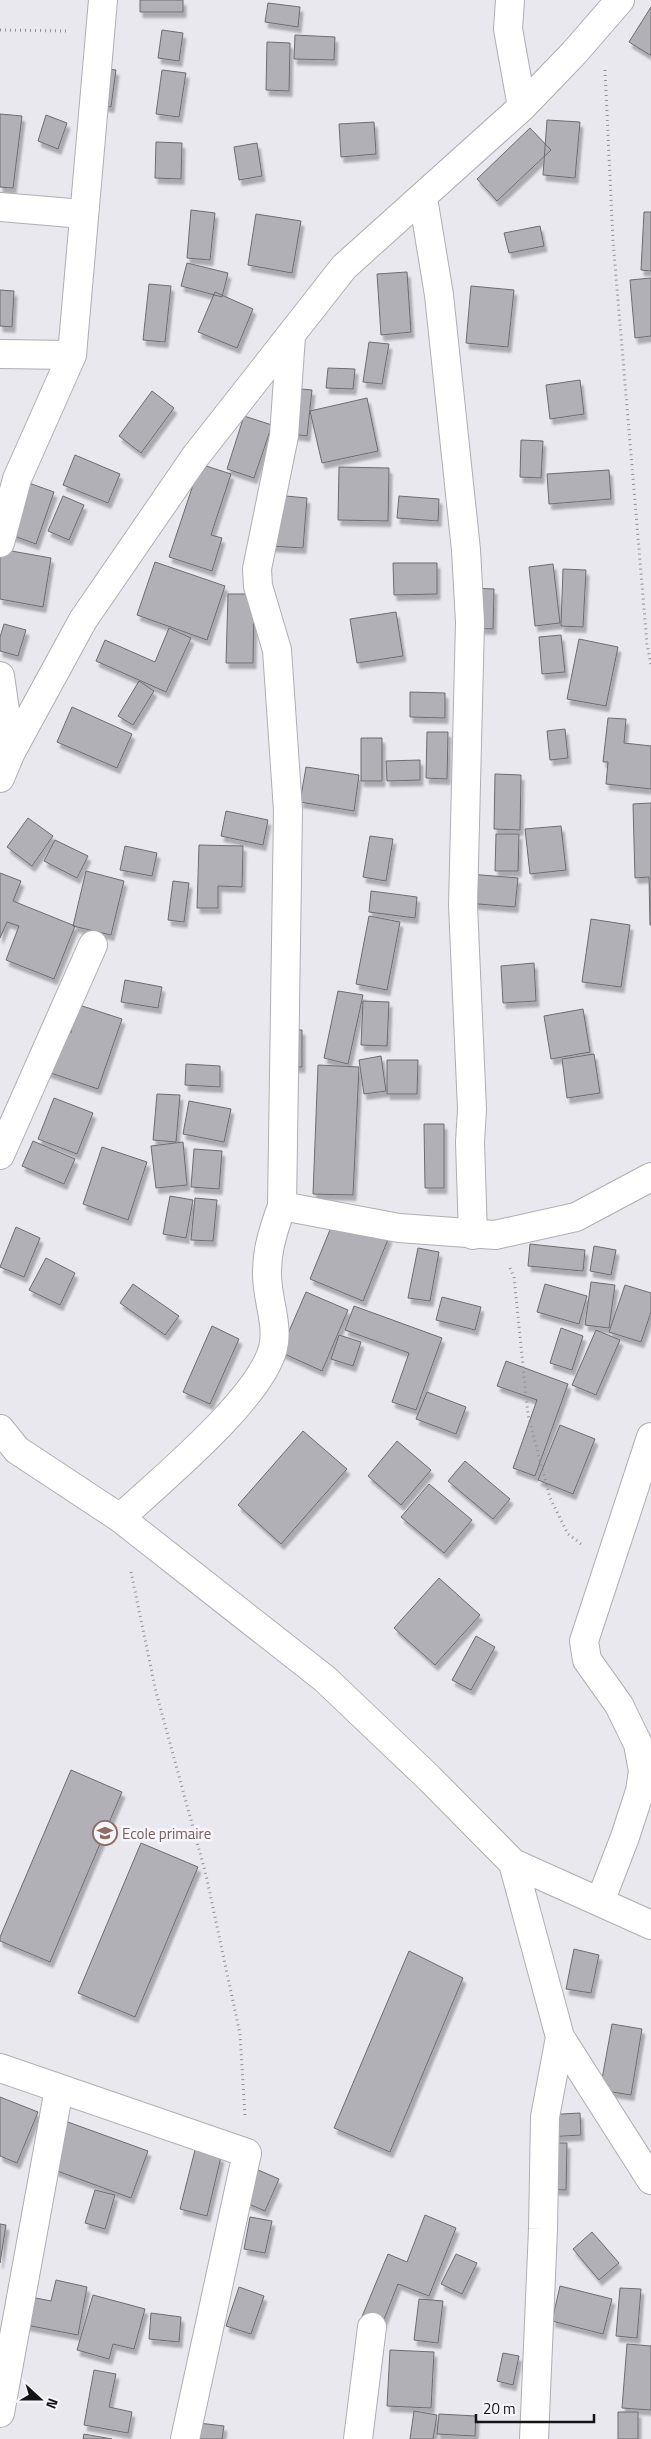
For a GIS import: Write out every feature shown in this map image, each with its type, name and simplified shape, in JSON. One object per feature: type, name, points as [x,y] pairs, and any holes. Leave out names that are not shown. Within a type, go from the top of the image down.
[{"type":"street","points":[[0,543],[17,479],[72,355],[103,0]]},
{"type":"street","points":[[510,0],[508,29],[522,107]]},
{"type":"street","points":[[0,778],[11,752],[84,620],[195,458],[344,267],[522,107],[574,53],[611,10]]},
{"type":"street","points":[[422,198],[439,295],[466,550],[470,622],[463,906],[472,1109],[470,1142],[484,1235]]},
{"type":"street","points":[[0,207],[83,214]]},
{"type":"street","points":[[120,1518],[213,1431],[257,1381],[267,1364],[274,1346],[267,1267],[270,1239],[282,1206],[288,810],[277,650],[258,586],[257,569],[284,436],[290,336]]},
{"type":"street","points":[[0,354],[72,355]]},
{"type":"street","points":[[0,676],[11,752]]},
{"type":"street","points":[[0,1155],[93,945]]},
{"type":"street","points":[[282,1206],[399,1228],[484,1235],[576,1218],[651,1176]]},
{"type":"street","points":[[0,1429],[17,1450],[120,1518],[326,1679],[429,1778],[513,1863],[651,1926]]},
{"type":"street","points":[[600,1902],[625,1837],[642,1781],[644,1739],[587,1660],[584,1647],[585,1634],[651,1437]]},
{"type":"street","points":[[513,1863],[560,2037],[651,2180]]},
{"type":"street","points":[[534,2439],[543,2248],[545,2117],[560,2037]]},
{"type":"street","points":[[0,2068],[247,2153],[185,2439]]},
{"type":"street","points":[[0,2413],[60,2089]]},
{"type":"street","points":[[358,2439],[372,2327]]},
{"type":"path","points":[[611,10],[612,241],[647,644],[651,665]]},
{"type":"path","points":[[0,30],[99,32]]},
{"type":"path","points":[[484,1235],[514,1277],[528,1415],[550,1498],[568,1534],[609,1566]]},
{"type":"path","points":[[120,1518],[156,1692],[206,1875],[240,2034],[247,2153]]},
{"type":"building","points":[[140,0],[183,0],[183,12],[140,12]]},
{"type":"building","points":[[268,3],[300,7],[298,27],[265,22]]},
{"type":"building","points":[[651,7],[651,55],[650,55],[629,42]]},
{"type":"building","points":[[162,30],[183,33],[179,61],[158,58]]},
{"type":"building","points":[[295,35],[335,37],[334,60],[294,59]]},
{"type":"building","points":[[267,42],[290,43],[289,91],[266,90]]},
{"type":"building","points":[[99,68],[116,70],[111,107],[93,104]]},
{"type":"building","points":[[162,70],[186,73],[179,117],[156,114]]},
{"type":"building","points":[[0,114],[22,116],[13,188],[0,187]]},
{"type":"building","points":[[46,115],[67,123],[58,149],[38,141]]},
{"type":"building","points":[[547,120],[580,122],[575,178],[543,175]]},
{"type":"building","points":[[374,122],[376,154],[341,157],[339,124]]},
{"type":"building","points":[[530,128],[551,150],[497,201],[477,179]]},
{"type":"building","points":[[156,142],[182,143],[181,179],[155,178]]},
{"type":"building","points":[[257,143],[262,176],[239,180],[234,147]]},
{"type":"building","points":[[191,210],[215,213],[210,260],[187,258]]},
{"type":"building","points":[[644,212],[651,212],[651,271],[641,270]]},
{"type":"building","points":[[256,214],[301,221],[292,273],[248,265]]},
{"type":"building","points":[[540,226],[544,246],[509,253],[504,233]]},
{"type":"building","points":[[187,263],[228,273],[222,297],[181,286]]},
{"type":"building","points":[[407,272],[411,332],[381,335],[377,274]]},
{"type":"building","points":[[651,278],[651,336],[635,338],[630,280]]},
{"type":"building","points":[[149,284],[171,286],[165,342],[143,340]]},
{"type":"building","points":[[471,286],[514,290],[508,347],[466,343]]},
{"type":"building","points":[[0,290],[14,291],[12,327],[0,326]]},
{"type":"building","points":[[215,292],[253,309],[237,348],[198,332]]},
{"type":"building","points":[[369,342],[389,344],[382,384],[363,382]]},
{"type":"building","points":[[328,368],[355,369],[353,389],[326,388]]},
{"type":"building","points":[[580,380],[584,414],[550,419],[546,385]]},
{"type":"building","points":[[291,388],[312,390],[307,436],[286,433]]},
{"type":"building","points":[[152,391],[174,408],[141,453],[119,436]]},
{"type":"building","points":[[367,398],[378,451],[322,463],[310,411]]},
{"type":"building","points":[[244,416],[272,425],[254,478],[227,469]]},
{"type":"building","points":[[521,440],[543,441],[541,478],[520,477]]},
{"type":"building","points":[[75,455],[120,474],[108,503],[63,485]]},
{"type":"building","points":[[200,464],[231,474],[211,535],[222,538],[212,571],[169,557]]},
{"type":"building","points":[[339,467],[389,468],[388,521],[338,520]]},
{"type":"building","points":[[609,470],[611,499],[549,504],[547,474]]},
{"type":"building","points":[[12,477],[54,492],[36,544],[0,531]]},
{"type":"building","points":[[275,495],[307,498],[303,548],[270,546]]},
{"type":"building","points":[[63,496],[84,505],[69,540],[48,531]]},
{"type":"building","points":[[399,496],[439,499],[438,521],[397,518]]},
{"type":"building","points":[[0,549],[51,558],[43,607],[0,599]]},
{"type":"building","points":[[155,562],[225,586],[207,640],[137,615]]},
{"type":"building","points":[[393,563],[437,563],[437,594],[394,595]]},
{"type":"building","points":[[553,564],[560,623],[535,626],[529,567]]},
{"type":"building","points":[[563,569],[586,570],[583,627],[561,626]]},
{"type":"building","points":[[470,588],[494,589],[493,629],[469,628]]},
{"type":"building","points":[[228,594],[254,594],[253,663],[226,663]]},
{"type":"building","points":[[396,612],[403,656],[357,663],[350,619]]},
{"type":"building","points":[[4,624],[26,630],[18,656],[0,651],[0,637]]},
{"type":"building","points":[[169,628],[191,638],[166,692],[96,661],[105,640],[155,662]]},
{"type":"building","points":[[561,635],[565,672],[542,674],[539,637]]},
{"type":"building","points":[[579,639],[618,647],[606,706],[567,699]]},
{"type":"building","points":[[139,681],[154,691],[133,725],[118,716]]},
{"type":"building","points":[[410,692],[445,693],[445,718],[410,717]]},
{"type":"building","points":[[72,707],[132,734],[117,768],[57,742]]},
{"type":"building","points":[[608,718],[626,719],[624,743],[651,746],[651,789],[606,784],[608,762],[603,762]]},
{"type":"building","points":[[565,729],[568,758],[550,760],[547,731]]},
{"type":"building","points":[[427,732],[448,732],[447,779],[426,778]]},
{"type":"building","points":[[361,738],[382,738],[382,781],[361,781]]},
{"type":"building","points":[[420,760],[420,780],[387,781],[386,761]]},
{"type":"building","points":[[306,767],[359,775],[354,811],[300,802]]},
{"type":"building","points":[[495,774],[521,775],[520,830],[494,829]]},
{"type":"building","points":[[651,803],[650,925],[649,877],[635,878],[633,804]]},
{"type":"building","points":[[226,811],[268,820],[263,845],[221,836]]},
{"type":"building","points":[[28,818],[53,836],[32,866],[7,847]]},
{"type":"building","points":[[561,826],[566,870],[530,874],[525,829]]},
{"type":"building","points":[[496,834],[519,834],[518,871],[495,871]]},
{"type":"building","points":[[370,836],[393,839],[386,881],[363,877]]},
{"type":"building","points":[[55,840],[88,856],[77,878],[44,861]]},
{"type":"building","points":[[199,845],[243,846],[242,887],[218,886],[218,908],[197,908]]},
{"type":"building","points":[[125,846],[157,853],[152,876],[120,870]]},
{"type":"building","points":[[86,871],[124,881],[111,935],[73,926]]},
{"type":"building","points":[[0,873],[21,881],[13,901],[75,926],[54,979],[6,960],[19,926],[7,922],[0,938]]},
{"type":"building","points":[[469,874],[518,878],[515,907],[466,903]]},
{"type":"building","points":[[173,881],[189,883],[184,922],[168,920]]},
{"type":"building","points":[[371,891],[417,897],[415,918],[369,912]]},
{"type":"building","points":[[369,916],[400,922],[387,990],[356,984]]},
{"type":"building","points":[[591,919],[630,925],[621,987],[582,982]]},
{"type":"building","points":[[534,963],[536,1001],[503,1003],[501,966]]},
{"type":"building","points":[[125,980],[162,987],[158,1008],[121,1002]]},
{"type":"building","points":[[338,991],[363,995],[348,1064],[324,1058]]},
{"type":"building","points":[[363,1001],[389,1002],[387,1046],[361,1045]]},
{"type":"building","points":[[70,1002],[122,1019],[98,1089],[30,1066],[45,1024],[71,1033],[72,1028],[62,1024]]},
{"type":"building","points":[[583,1009],[590,1052],[551,1059],[544,1016]]},
{"type":"building","points":[[279,1030],[302,1030],[302,1067],[278,1066]]},
{"type":"building","points":[[594,1054],[600,1093],[567,1098],[562,1059]]},
{"type":"building","points":[[381,1056],[386,1091],[364,1094],[359,1060]]},
{"type":"building","points":[[387,1060],[418,1060],[417,1094],[387,1094]]},
{"type":"building","points":[[186,1064],[220,1066],[220,1087],[185,1085]]},
{"type":"building","points":[[318,1065],[359,1067],[353,1195],[313,1194]]},
{"type":"building","points":[[157,1094],[180,1095],[176,1142],[153,1140]]},
{"type":"building","points":[[54,1098],[93,1113],[77,1154],[38,1139]]},
{"type":"building","points":[[189,1101],[231,1109],[224,1142],[183,1134]]},
{"type":"building","points":[[424,1124],[444,1124],[444,1188],[425,1188]]},
{"type":"building","points":[[33,1141],[75,1159],[64,1184],[22,1166]]},
{"type":"building","points":[[183,1142],[187,1185],[156,1188],[151,1146]]},
{"type":"building","points":[[102,1147],[147,1162],[128,1220],[83,1204]]},
{"type":"building","points":[[194,1149],[222,1151],[219,1189],[191,1187]]},
{"type":"building","points":[[170,1196],[193,1200],[186,1238],[163,1234]]},
{"type":"building","points":[[195,1198],[217,1200],[213,1241],[191,1240]]},
{"type":"building","points":[[336,1215],[389,1237],[363,1301],[310,1279]]},
{"type":"building","points":[[16,1227],[40,1238],[24,1277],[0,1267]]},
{"type":"building","points":[[530,1244],[585,1250],[583,1271],[528,1266]]},
{"type":"building","points":[[594,1246],[616,1250],[611,1275],[590,1271]]},
{"type":"building","points":[[418,1248],[439,1252],[430,1301],[408,1298]]},
{"type":"building","points":[[46,1258],[75,1273],[60,1305],[29,1290]]},
{"type":"building","points":[[591,1282],[615,1285],[609,1328],[585,1325]]},
{"type":"building","points":[[133,1284],[179,1316],[165,1335],[120,1303]]},
{"type":"building","points":[[545,1284],[587,1296],[579,1324],[537,1312]]},
{"type":"building","points":[[625,1285],[651,1293],[651,1312],[641,1342],[609,1332]]},
{"type":"building","points":[[306,1292],[348,1310],[322,1371],[280,1352]]},
{"type":"building","points":[[442,1297],[481,1307],[475,1330],[436,1320]]},
{"type":"building","points":[[354,1306],[442,1338],[416,1410],[392,1402],[409,1353],[345,1330]]},
{"type":"building","points":[[212,1326],[239,1339],[210,1404],[183,1392]]},
{"type":"building","points":[[561,1328],[583,1336],[572,1370],[550,1363]]},
{"type":"building","points":[[596,1330],[620,1340],[596,1395],[572,1385]]},
{"type":"building","points":[[339,1335],[361,1342],[353,1366],[331,1359]]},
{"type":"building","points":[[506,1361],[568,1384],[535,1476],[513,1468],[537,1400],[497,1386]]},
{"type":"building","points":[[427,1392],[466,1407],[456,1434],[416,1419]]},
{"type":"building","points":[[560,1425],[595,1439],[573,1494],[538,1480]]},
{"type":"building","points":[[303,1431],[347,1469],[281,1544],[238,1505]]},
{"type":"building","points":[[397,1441],[431,1470],[401,1505],[368,1476]]},
{"type":"building","points":[[465,1461],[510,1499],[493,1519],[448,1481]]},
{"type":"building","points":[[429,1484],[472,1520],[444,1553],[401,1517]]},
{"type":"building","points":[[439,1578],[480,1615],[435,1665],[394,1628]]},
{"type":"building","points":[[476,1636],[495,1647],[471,1690],[452,1680]]},
{"type":"building","points":[[71,1770],[122,1792],[50,1962],[0,1941],[0,1937]]},
{"type":"building","points":[[141,1843],[198,1867],[135,2017],[78,1993]]},
{"type":"building","points":[[574,1949],[599,1955],[591,1993],[566,1989]]},
{"type":"building","points":[[409,1951],[463,1978],[390,2152],[334,2128]]},
{"type":"building","points":[[612,2024],[642,2029],[631,2095],[600,2090]]},
{"type":"building","points":[[0,2097],[38,2112],[17,2163],[0,2156]]},
{"type":"building","points":[[580,2113],[581,2135],[546,2137],[545,2115]]},
{"type":"building","points":[[54,2117],[148,2151],[131,2198],[38,2164]]},
{"type":"building","points":[[544,2143],[567,2143],[566,2190],[542,2189]]},
{"type":"building","points":[[195,2150],[221,2157],[207,2216],[180,2209]]},
{"type":"building","points":[[249,2166],[279,2179],[265,2211],[235,2198]]},
{"type":"building","points":[[95,2190],[115,2195],[105,2229],[85,2223]]},
{"type":"building","points":[[425,2215],[456,2228],[429,2296],[398,2284],[381,2327],[361,2319],[388,2254],[407,2262]]},
{"type":"building","points":[[250,2217],[272,2221],[265,2253],[244,2249]]},
{"type":"building","points":[[0,2224],[6,2225],[0,2263]]},
{"type":"building","points":[[592,2232],[619,2263],[599,2280],[573,2249]]},
{"type":"building","points":[[456,2254],[477,2263],[462,2294],[441,2284]]},
{"type":"building","points":[[56,2280],[87,2287],[78,2335],[26,2325],[31,2297],[51,2301]]},
{"type":"building","points":[[560,2286],[612,2299],[603,2334],[552,2321]]},
{"type":"building","points":[[239,2287],[264,2296],[251,2334],[226,2326]]},
{"type":"building","points":[[620,2288],[641,2289],[637,2338],[616,2336]]},
{"type":"building","points":[[93,2295],[145,2309],[134,2349],[113,2344],[109,2359],[77,2350]]},
{"type":"building","points":[[419,2299],[443,2301],[438,2343],[414,2340]]},
{"type":"building","points":[[151,2313],[181,2317],[179,2342],[149,2339]]},
{"type":"building","points":[[627,2344],[651,2346],[651,2410],[622,2408]]},
{"type":"building","points":[[390,2350],[434,2352],[431,2408],[387,2406]]},
{"type":"building","points":[[503,2353],[519,2356],[513,2385],[497,2381]]},
{"type":"building","points":[[94,2370],[116,2374],[109,2407],[132,2412],[128,2433],[84,2425]]},
{"type":"building","points":[[414,2411],[437,2415],[433,2439],[410,2439]]},
{"type":"building","points":[[618,2412],[638,2412],[638,2439],[618,2439]]},
{"type":"building","points":[[439,2414],[476,2416],[475,2436],[437,2434]]},
{"type":"building","points":[[190,2422],[224,2426],[222,2439],[188,2439]]},
{"type":"building","points":[[84,2434],[112,2439],[83,2439]]},
{"type":"place","name":"Ecole primaire","points":[[105,1833]]}]
